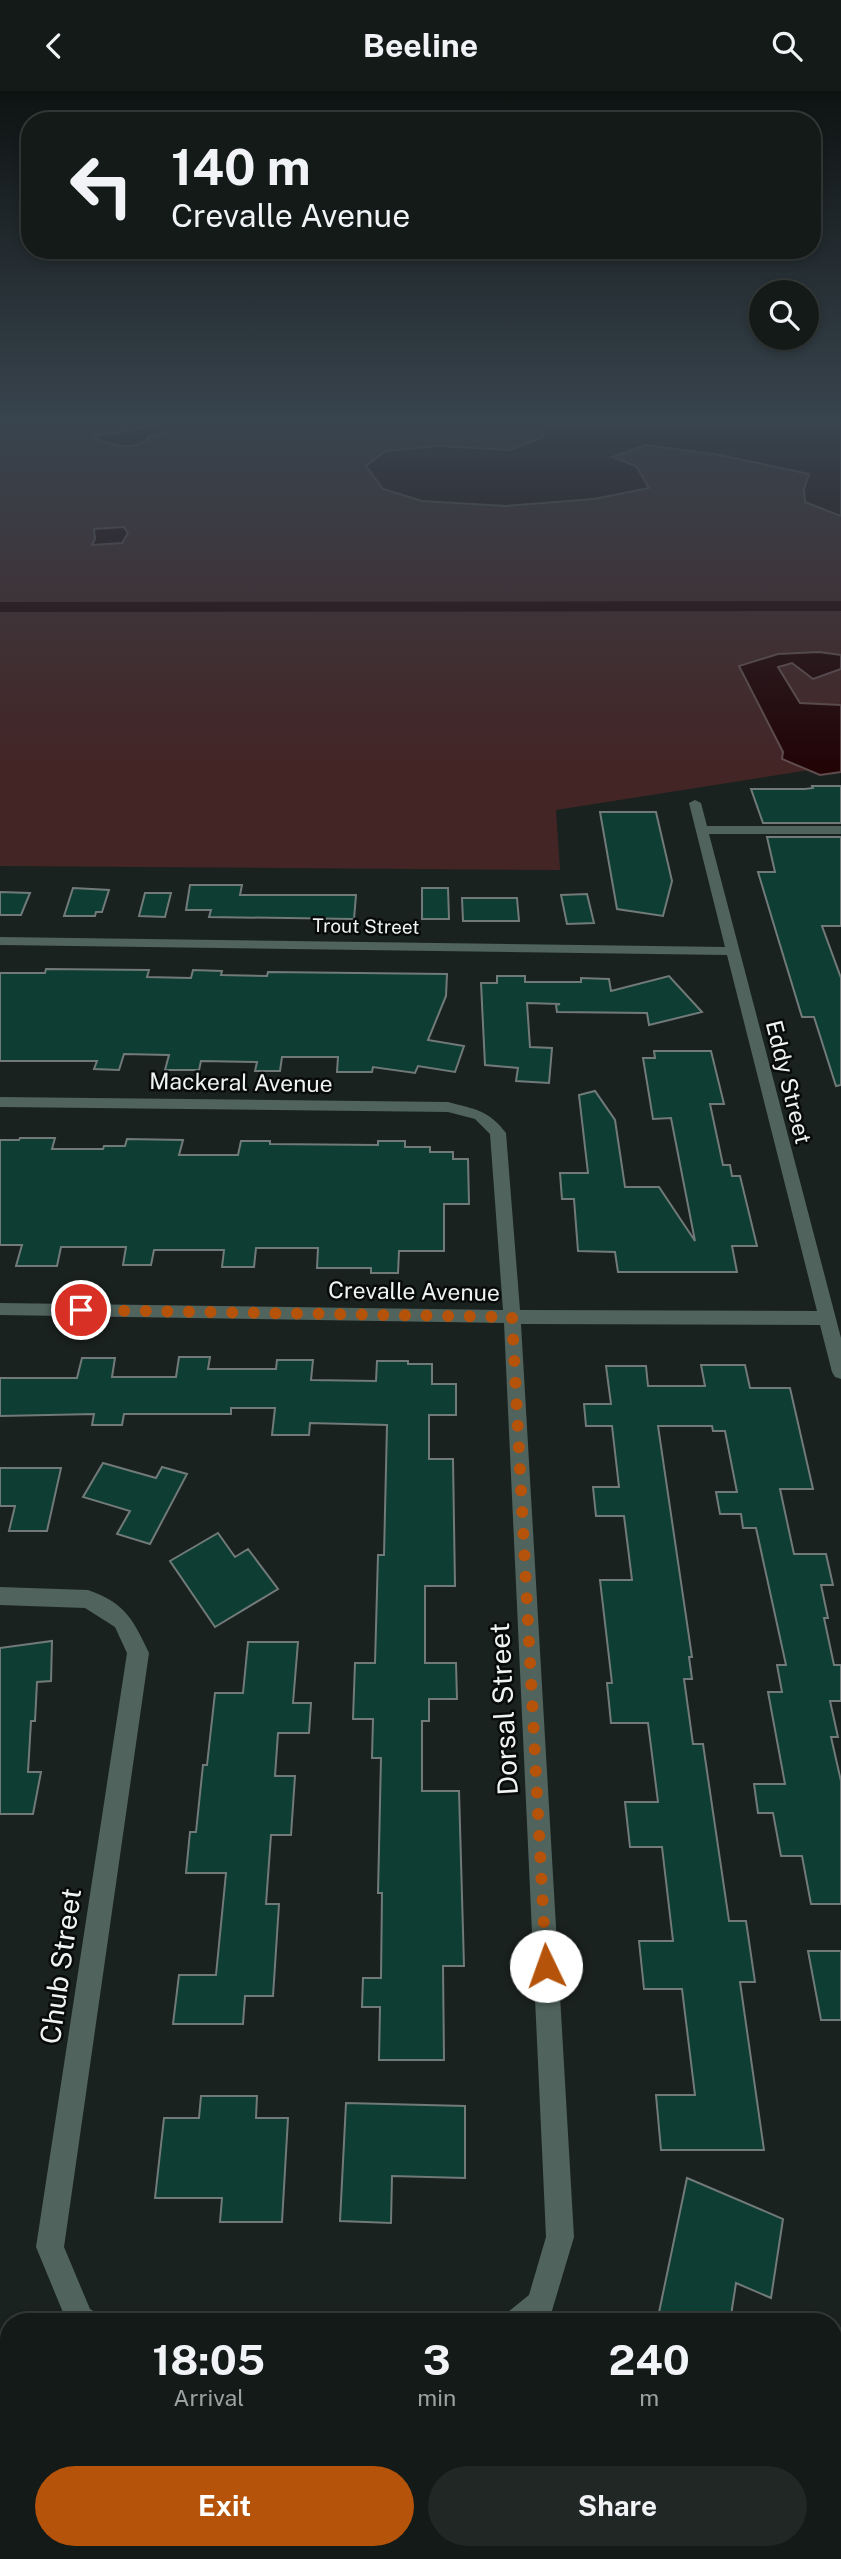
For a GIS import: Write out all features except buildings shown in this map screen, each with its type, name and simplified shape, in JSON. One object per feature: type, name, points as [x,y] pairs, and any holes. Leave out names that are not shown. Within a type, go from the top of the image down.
[{"type":"street","name":"Eddy Street","points":[[695,803],[841,1371]]},
{"type":"street","points":[[703,830],[841,830]]},
{"type":"street","name":"Trout Street","points":[[0,941],[732,951]]},
{"type":"street","name":"Mackeral Avenue","points":[[0,1102],[449,1107],[480,1115]]},
{"type":"street","name":"Dorsal Street","points":[[480,1115],[498,1133],[512,1317],[560,2237],[541,2304],[530,2313]]},
{"type":"street","name":"Crevalle Avenue","points":[[0,1309],[512,1317],[826,1318]]},
{"type":"street","name":"Chub Street","points":[[0,1596],[88,1599],[122,1620],[138,1653],[50,2247],[79,2313]]},
{"type":"shaded area","points":[[0,534],[841,534],[841,765],[556,810],[560,870],[0,866]]},
{"type":"shaded area","points":[[95,534],[127,534],[122,543],[92,545]]},
{"type":"shaded area","points":[[819,652],[841,655],[841,669],[813,679],[792,663],[778,667],[800,703],[841,705],[841,772],[820,775],[782,759],[783,752],[739,666],[778,654]]},
{"type":"waterway","points":[[0,607],[841,606]]},
{"type":"route","points":[[81,1310],[512,1317],[546,1966]]}]
